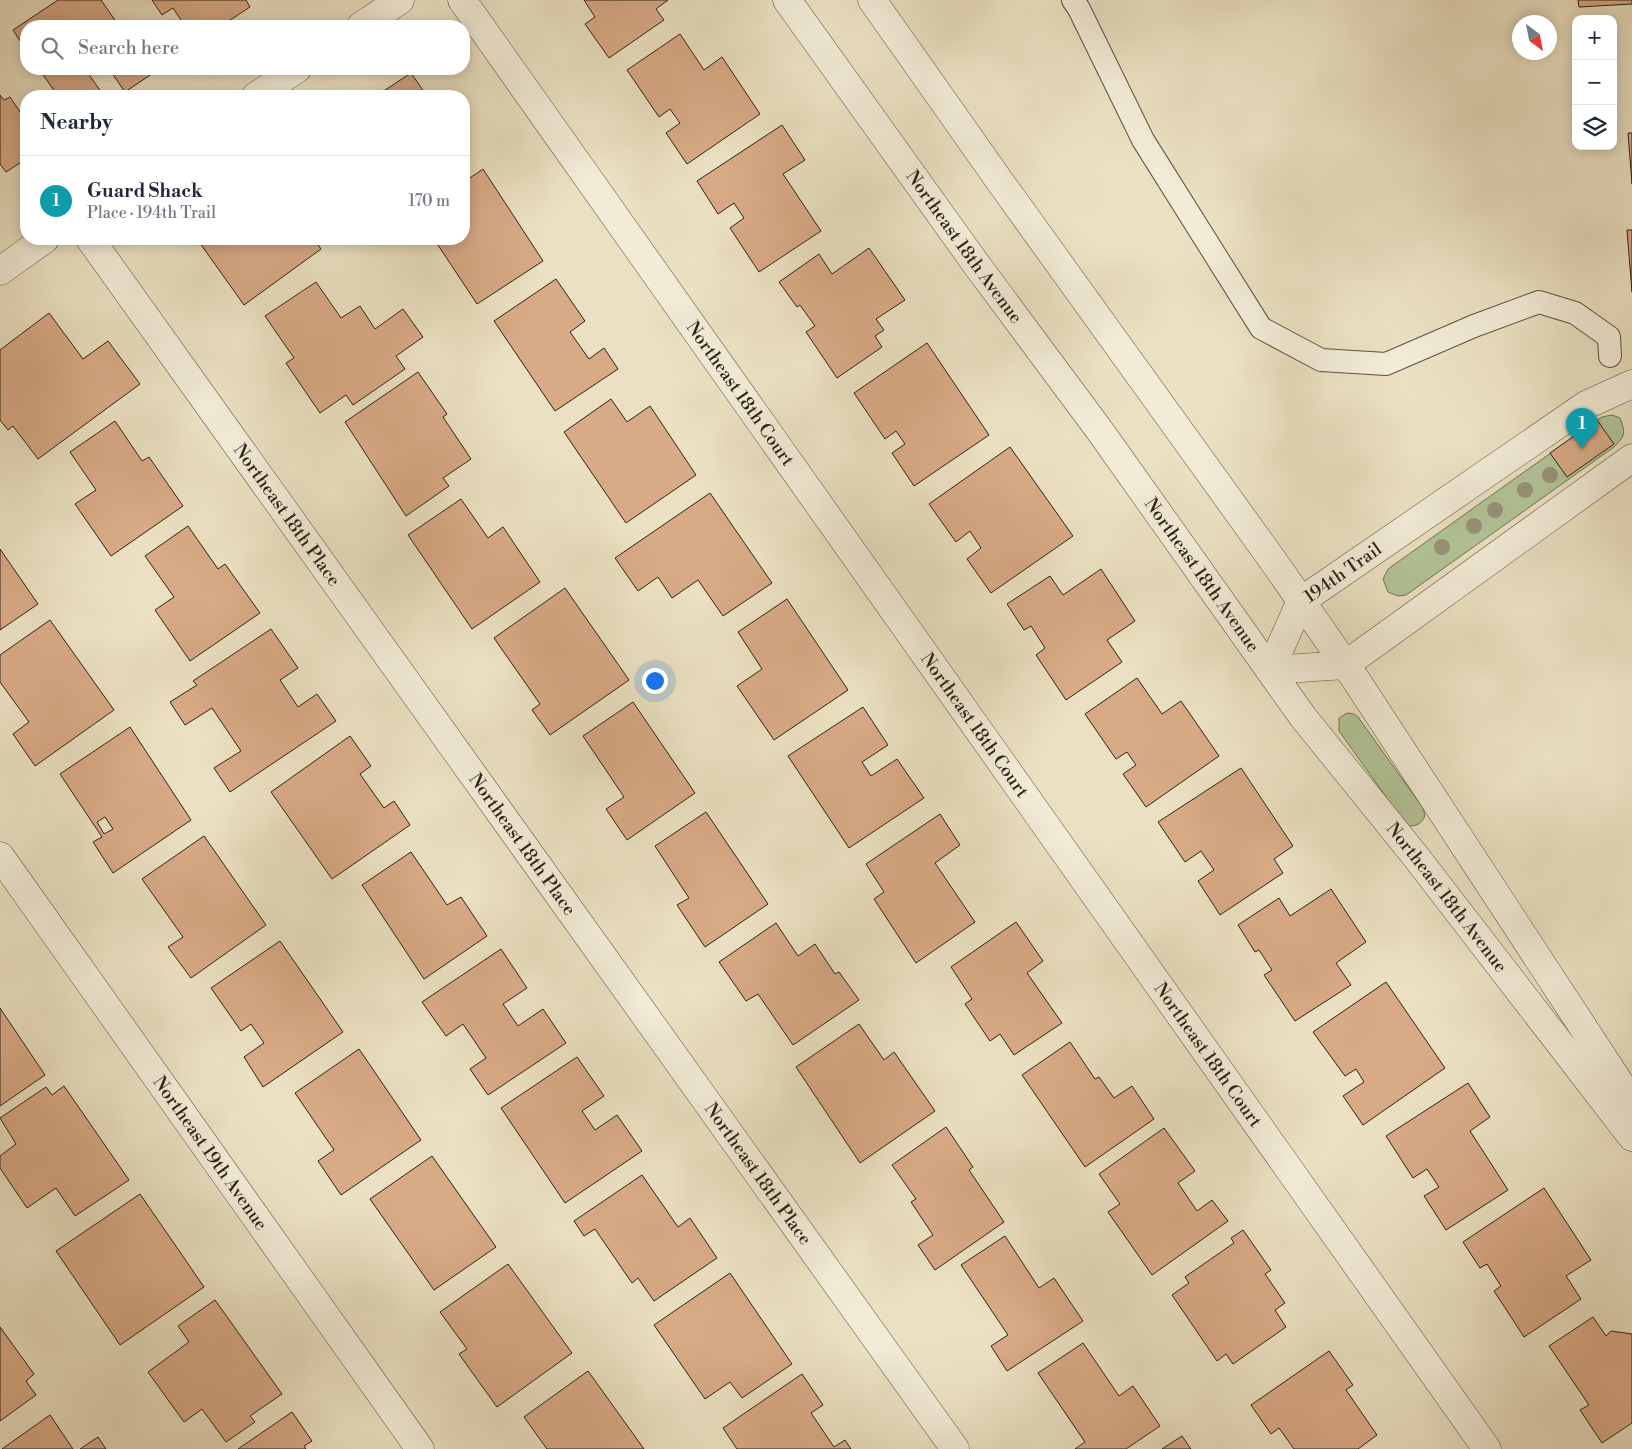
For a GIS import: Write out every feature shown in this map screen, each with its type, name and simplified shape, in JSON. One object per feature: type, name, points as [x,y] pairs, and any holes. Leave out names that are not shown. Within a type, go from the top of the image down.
[{"type":"street","points":[[370,20],[400,0]]},
{"type":"street","name":"Northeast 18th Court","points":[[462,0],[1487,1449]]},
{"type":"street","name":"Northeast 18th Avenue","points":[[787,0],[976,264],[1100,431],[1303,717],[1413,853],[1632,1137]]},
{"type":"street","name":"Northeast 18th Avenue","points":[[872,0],[1301,601],[1632,1102]]},
{"type":"street","points":[[265,90],[288,75]]},
{"type":"street","points":[[0,271],[37,245]]},
{"type":"street","name":"Northeast 18th Place","points":[[94,245],[955,1449]]},
{"type":"street","name":"194th Trail","points":[[1270,670],[1301,601],[1586,405],[1632,384]]},
{"type":"street","points":[[1270,670],[1345,665],[1632,458]]},
{"type":"street","name":"Northeast 19th Avenue","points":[[0,856],[420,1449]]},
{"type":"lane","points":[[1073,0],[1079,8],[1143,140],[1260,328],[1321,360],[1386,364],[1474,326],[1539,302],[1574,313],[1609,336],[1610,356]]},
{"type":"green space","points":[[1612,415],[1620,418],[1624,431],[1614,447],[1406,595],[1398,596],[1388,592],[1383,579],[1388,569],[1597,420]]},
{"type":"green space","points":[[1347,713],[1358,717],[1423,808],[1425,816],[1419,824],[1409,826],[1399,815],[1339,731],[1339,718]]},
{"type":"building","points":[[58,0],[101,0],[115,20],[28,20]]},
{"type":"building","points":[[152,0],[246,0],[250,7],[230,20],[181,20],[173,8],[162,15]]},
{"type":"building","points":[[584,0],[668,0],[656,9],[664,20],[609,58],[585,24],[595,17]]},
{"type":"building","points":[[1578,0],[1632,0],[1632,4],[1579,7]]},
{"type":"building","points":[[20,25],[20,41],[13,30]]},
{"type":"building","points":[[680,34],[704,70],[722,57],[760,114],[687,164],[666,133],[680,123],[670,109],[659,117],[627,70]]},
{"type":"building","points":[[43,75],[89,75],[100,90],[54,90]]},
{"type":"building","points":[[113,75],[150,75],[128,90],[124,90]]},
{"type":"building","points":[[408,75],[412,75],[423,90],[385,90]]},
{"type":"building","points":[[0,95],[4,100],[10,97],[20,112],[20,163],[6,172],[0,164]]},
{"type":"building","points":[[782,125],[805,160],[783,174],[821,231],[759,272],[730,228],[744,218],[734,203],[718,214],[697,181]]},
{"type":"building","points":[[1628,133],[1632,133],[1632,184]]},
{"type":"building","points":[[483,169],[543,261],[477,304],[438,245],[470,245],[470,178]]},
{"type":"building","points":[[1627,230],[1632,230],[1632,292]]},
{"type":"building","points":[[201,245],[318,245],[321,249],[244,305]]},
{"type":"building","points":[[869,248],[905,300],[876,319],[884,330],[875,336],[882,347],[837,378],[806,332],[815,326],[800,305],[797,307],[779,282],[819,254],[832,274]]},
{"type":"building","points":[[556,279],[585,321],[570,332],[589,359],[604,348],[618,369],[555,411],[494,321]]},
{"type":"building","points":[[316,282],[341,318],[360,306],[375,329],[403,309],[423,337],[396,356],[405,369],[353,405],[346,395],[320,413],[286,363],[294,358],[265,316]]},
{"type":"building","points":[[49,313],[83,359],[108,341],[140,384],[38,459],[13,426],[8,430],[0,420],[0,350]]},
{"type":"building","points":[[927,343],[989,435],[914,486],[892,453],[905,444],[896,431],[885,439],[854,393]]},
{"type":"building","points":[[418,372],[447,414],[443,417],[471,459],[443,478],[449,486],[406,516],[345,422]]},
{"type":"building","points":[[611,399],[627,422],[650,406],[696,475],[626,523],[564,432]]},
{"type":"building","points":[[1597,420],[1614,444],[1567,477],[1550,453]]},
{"type":"building","points":[[115,421],[142,461],[149,457],[183,506],[111,556],[75,504],[96,490],[70,452]]},
{"type":"building","points":[[1010,447],[1073,536],[991,593],[967,559],[981,548],[970,531],[956,542],[929,504]]},
{"type":"building","points":[[710,493],[772,583],[723,616],[698,580],[672,598],[658,577],[638,591],[615,558]]},
{"type":"building","points":[[461,499],[488,538],[503,527],[540,582],[472,629],[408,535]]},
{"type":"building","points":[[188,526],[218,569],[225,564],[260,613],[190,661],[155,610],[174,597],[145,556]]},
{"type":"building","points":[[0,549],[38,604],[0,630]]},
{"type":"building","points":[[1101,569],[1135,621],[1107,640],[1122,662],[1066,700],[1036,655],[1045,648],[1031,626],[1024,630],[1007,604],[1050,576],[1063,595]]},
{"type":"building","points":[[565,588],[629,680],[550,735],[532,710],[540,704],[494,638]]},
{"type":"building","points":[[787,599],[848,690],[774,740],[737,686],[762,669],[738,632]]},
{"type":"building","points":[[50,620],[114,710],[35,766],[13,734],[29,722],[0,682],[0,655]]},
{"type":"building","points":[[271,629],[298,668],[280,680],[298,707],[317,694],[336,721],[230,792],[214,768],[241,751],[212,708],[185,725],[170,702],[197,685],[193,681]]},
{"type":"building","points":[[1137,678],[1162,714],[1181,701],[1219,756],[1146,807],[1123,774],[1136,765],[1127,752],[1116,759],[1085,714]]},
{"type":"building","points":[[633,702],[695,793],[627,840],[606,809],[624,797],[583,736]]},
{"type":"building","points":[[863,707],[888,745],[862,762],[871,776],[897,759],[924,798],[849,848],[788,756]]},
{"type":"building","points":[[130,727],[191,820],[113,873],[93,842],[102,837],[60,774]],"holes":[[[105,817],[113,829],[104,834],[97,822]]]},
{"type":"building","points":[[350,736],[371,766],[360,774],[384,808],[394,801],[410,825],[332,879],[271,792]]},
{"type":"building","points":[[1241,768],[1293,846],[1274,859],[1283,873],[1220,915],[1198,881],[1214,870],[1201,851],[1185,862],[1158,822]]},
{"type":"building","points":[[706,812],[768,904],[705,947],[677,905],[689,898],[655,846]]},
{"type":"building","points":[[940,814],[960,845],[935,863],[975,922],[916,963],[874,899],[884,892],[866,864]]},
{"type":"building","points":[[204,836],[266,925],[191,978],[168,947],[183,937],[142,879]]},
{"type":"building","points":[[411,852],[447,905],[461,897],[487,936],[424,979],[362,885]]},
{"type":"building","points":[[1331,889],[1366,942],[1336,963],[1351,985],[1295,1021],[1264,975],[1272,970],[1259,950],[1255,952],[1238,925],[1279,898],[1290,916]]},
{"type":"building","points":[[1016,922],[1043,961],[1027,973],[1062,1023],[1014,1055],[1000,1034],[990,1041],[965,1004],[972,999],[951,967]]},
{"type":"building","points":[[776,923],[798,956],[815,944],[835,974],[839,972],[859,1000],[793,1045],[758,994],[746,1001],[719,962]]},
{"type":"building","points":[[280,941],[343,1032],[263,1087],[244,1057],[264,1043],[251,1024],[241,1031],[211,988]]},
{"type":"building","points":[[501,949],[527,988],[503,1004],[518,1026],[543,1009],[566,1043],[488,1095],[470,1069],[486,1058],[463,1024],[446,1036],[422,1002]]},
{"type":"building","points":[[1386,982],[1445,1068],[1363,1125],[1343,1096],[1364,1082],[1356,1069],[1345,1076],[1313,1032]]},
{"type":"building","points":[[0,1008],[45,1075],[0,1106]]},
{"type":"building","points":[[859,1024],[884,1060],[894,1052],[935,1111],[860,1163],[796,1067]]},
{"type":"building","points":[[1070,1042],[1095,1079],[1099,1077],[1114,1098],[1132,1086],[1154,1119],[1085,1167],[1022,1075]]},
{"type":"building","points":[[359,1049],[421,1140],[341,1195],[318,1161],[334,1150],[295,1093]]},
{"type":"building","points":[[577,1057],[604,1096],[582,1111],[595,1130],[617,1115],[642,1151],[565,1203],[501,1108]]},
{"type":"building","points":[[1468,1083],[1490,1117],[1470,1131],[1508,1190],[1446,1230],[1424,1196],[1439,1187],[1427,1169],[1413,1178],[1386,1136]]},
{"type":"building","points":[[64,1086],[129,1180],[75,1216],[56,1188],[27,1208],[0,1168],[0,1156],[16,1144],[0,1118],[46,1087],[52,1095]]},
{"type":"building","points":[[946,1127],[973,1167],[969,1170],[1004,1222],[935,1270],[918,1245],[933,1235],[911,1202],[916,1199],[892,1165]]},
{"type":"building","points":[[1164,1128],[1195,1171],[1178,1183],[1197,1211],[1212,1200],[1228,1221],[1152,1275],[1108,1212],[1120,1204],[1099,1174]]},
{"type":"building","points":[[432,1156],[496,1247],[434,1290],[370,1199]]},
{"type":"building","points":[[642,1175],[678,1227],[690,1218],[717,1258],[654,1301],[638,1278],[632,1283],[595,1229],[584,1236],[574,1221]]},
{"type":"building","points":[[1544,1188],[1591,1260],[1566,1276],[1581,1299],[1524,1337],[1494,1291],[1501,1286],[1487,1264],[1480,1268],[1463,1242]]},
{"type":"building","points":[[140,1194],[204,1287],[120,1345],[56,1251]]},
{"type":"building","points":[[1243,1230],[1271,1270],[1265,1274],[1285,1303],[1275,1310],[1286,1327],[1233,1364],[1226,1354],[1217,1361],[1172,1295],[1189,1283],[1185,1277],[1234,1243],[1231,1238]]},
{"type":"building","points":[[1005,1236],[1039,1288],[1054,1278],[1083,1321],[1007,1371],[991,1346],[1008,1335],[961,1265]]},
{"type":"building","points":[[508,1264],[572,1353],[497,1407],[459,1354],[467,1349],[440,1312]]},
{"type":"building","points":[[730,1273],[792,1364],[742,1398],[730,1382],[705,1399],[654,1325]]},
{"type":"building","points":[[215,1300],[282,1394],[250,1416],[255,1422],[226,1442],[202,1409],[184,1422],[148,1372],[189,1342],[178,1326]]},
{"type":"building","points":[[1593,1317],[1606,1336],[1611,1331],[1632,1334],[1632,1423],[1602,1443],[1580,1410],[1589,1405],[1549,1346]]},
{"type":"building","points":[[0,1327],[34,1374],[26,1381],[36,1395],[0,1421]]},
{"type":"building","points":[[1083,1343],[1119,1396],[1133,1386],[1160,1426],[1126,1449],[1075,1449],[1085,1442],[1038,1373]]},
{"type":"building","points":[[1329,1351],[1353,1385],[1346,1390],[1377,1435],[1358,1449],[1294,1449],[1279,1428],[1271,1434],[1251,1405]]},
{"type":"building","points":[[588,1371],[644,1449],[547,1449],[524,1417]]},
{"type":"building","points":[[802,1374],[823,1405],[811,1413],[834,1447],[845,1440],[851,1449],[737,1449],[723,1428]]},
{"type":"building","points":[[292,1412],[312,1441],[304,1446],[306,1449],[238,1449]]},
{"type":"building","points":[[50,1415],[73,1449],[2,1449]]},
{"type":"building","points":[[1182,1436],[1191,1449],[1162,1449]]},
{"type":"building","points":[[98,1437],[106,1449],[80,1449]]},
{"type":"place","name":"Guard Shack","points":[[1582,449]]}]
